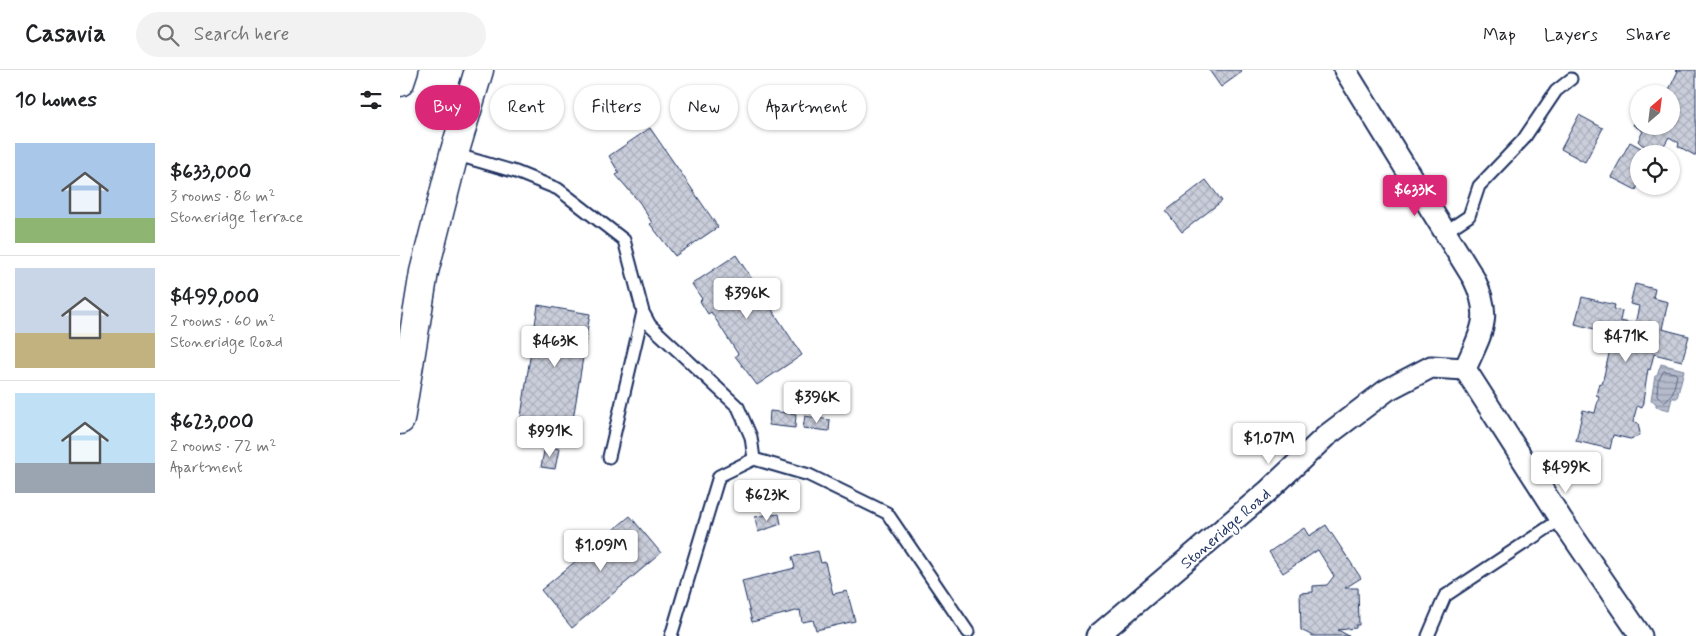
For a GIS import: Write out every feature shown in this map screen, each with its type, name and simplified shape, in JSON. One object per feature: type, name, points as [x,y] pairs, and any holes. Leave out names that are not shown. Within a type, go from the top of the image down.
[{"type":"highway","points":[[400,82],[404,70]]},
{"type":"highway","points":[[400,420],[424,272],[454,154],[480,70]]},
{"type":"street","points":[[1345,70],[1474,279],[1484,299],[1485,315],[1478,339],[1465,369],[1561,519],[1641,636]]},
{"type":"street","name":"Stoneridge Road","points":[[1097,636],[1268,491],[1326,436],[1387,390],[1431,366],[1465,369]]},
{"type":"lane","points":[[1445,232],[1468,216],[1479,186],[1523,140],[1556,91],[1571,79]]},
{"type":"lane","points":[[454,154],[516,172],[558,189],[624,240],[643,312],[650,325],[738,407],[751,437],[754,459]]},
{"type":"lane","points":[[608,457],[643,312]]},
{"type":"lane","points":[[671,636],[719,476],[754,459],[809,475],[887,513],[968,632]]},
{"type":"lane","points":[[1428,636],[1445,596],[1561,519]]},
{"type":"water","points":[[1661,364],[1684,370],[1677,398],[1672,398],[1669,410],[1656,407],[1656,403],[1651,401],[1655,376],[1657,376]]},
{"type":"building","points":[[1209,70],[1240,70],[1242,72],[1221,87]]},
{"type":"building","points":[[1676,70],[1696,70],[1696,156],[1680,147],[1679,143],[1669,137],[1664,145],[1643,145],[1638,141],[1641,135],[1680,135],[1680,85],[1671,85],[1678,71]]},
{"type":"building","points":[[1579,115],[1603,128],[1585,162],[1561,149]]},
{"type":"building","points":[[647,130],[651,130],[718,227],[675,256],[650,224],[652,223],[640,203],[616,175],[619,173],[609,156]]},
{"type":"building","points":[[1630,142],[1636,145],[1630,145],[1630,187],[1611,177]]},
{"type":"building","points":[[1206,180],[1222,201],[1182,232],[1166,211]]},
{"type":"building","points":[[736,255],[802,355],[757,385],[735,356],[738,354],[711,312],[708,314],[700,301],[702,299],[692,284]]},
{"type":"building","points":[[1635,284],[1655,289],[1653,298],[1668,302],[1662,329],[1689,336],[1682,361],[1654,354],[1650,370],[1648,369],[1642,408],[1637,406],[1633,422],[1638,423],[1640,433],[1637,437],[1630,439],[1613,435],[1610,449],[1576,441],[1583,410],[1595,413],[1599,396],[1596,395],[1599,383],[1602,384],[1609,354],[1605,352],[1610,333],[1575,324],[1582,297],[1615,305],[1614,309],[1622,311],[1620,321],[1635,324],[1639,306],[1630,304]]},
{"type":"building","points":[[538,305],[590,314],[571,432],[520,423]]},
{"type":"building","points":[[770,411],[796,414],[795,428],[769,425]]},
{"type":"building","points":[[805,416],[830,420],[829,431],[803,428]]},
{"type":"building","points":[[545,446],[559,449],[555,469],[541,467]]},
{"type":"building","points":[[779,514],[781,524],[758,532],[755,517]]},
{"type":"building","points":[[630,516],[661,553],[572,628],[541,590]]},
{"type":"building","points":[[1326,525],[1361,578],[1345,588],[1358,588],[1359,625],[1356,625],[1356,628],[1338,630],[1349,636],[1313,636],[1301,630],[1300,593],[1313,592],[1313,586],[1327,585],[1334,576],[1318,550],[1283,573],[1269,552],[1304,528],[1309,536]]},
{"type":"building","points":[[818,551],[821,563],[825,562],[833,594],[847,591],[855,621],[816,630],[813,620],[802,622],[800,610],[752,622],[742,581],[795,568],[792,557]]}]
